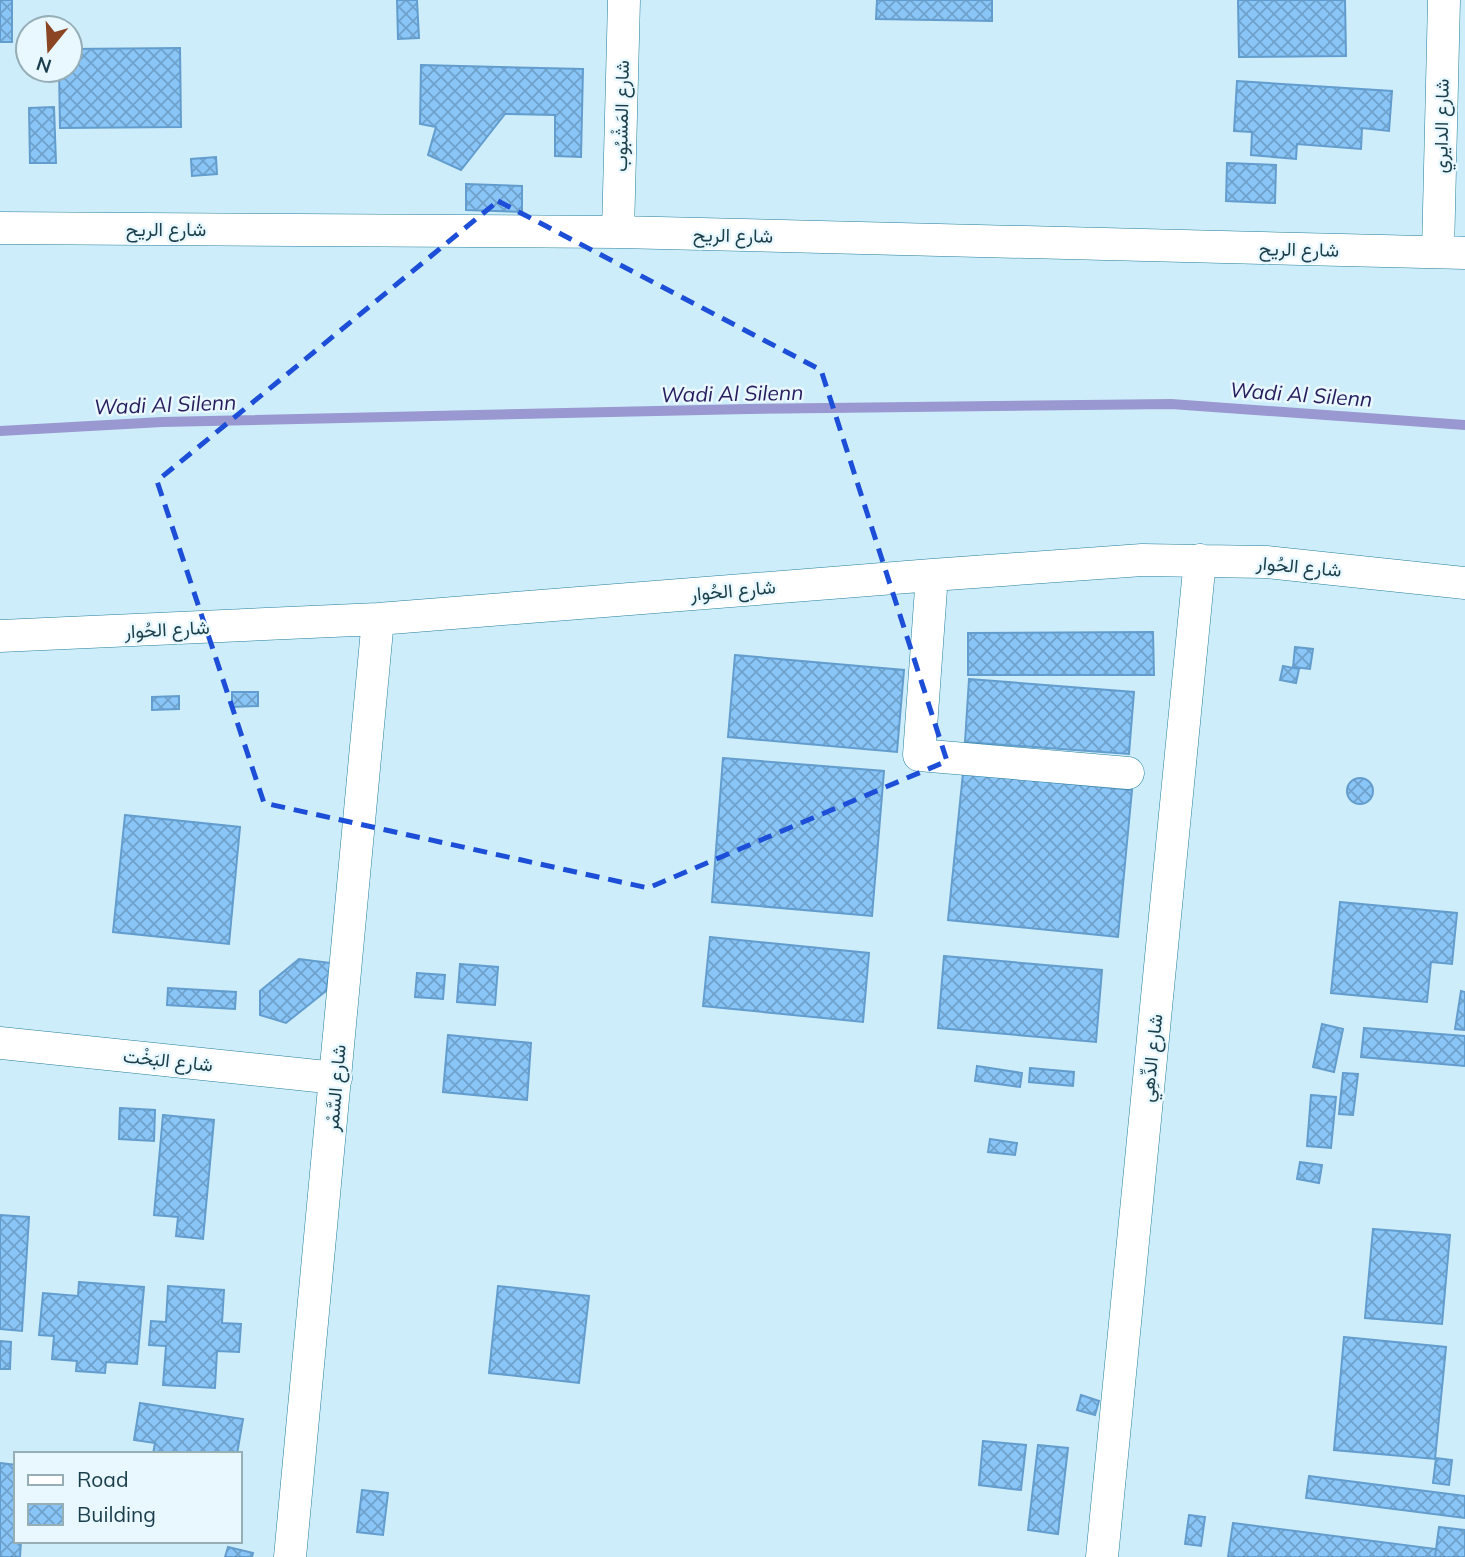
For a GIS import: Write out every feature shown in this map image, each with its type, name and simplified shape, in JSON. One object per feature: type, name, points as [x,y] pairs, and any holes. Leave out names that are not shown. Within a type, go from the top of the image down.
[{"type":"street","name":"شارع المَشْبُوب","points":[[618,232],[624,0]]},
{"type":"street","name":"شارع الدايري","points":[[1444,0],[1451,253]]},
{"type":"street","name":"شارع الريح","points":[[0,228],[618,232],[1451,253]]},
{"type":"street","name":"شارع الحُوار","points":[[0,636],[378,619],[1142,560],[1200,560],[1332,568],[1465,583]]},
{"type":"street","name":"شارع الدِّهِي","points":[[1102,1557],[1200,560]]},
{"type":"street","points":[[932,575],[919,755],[1128,773]]},
{"type":"street","name":"شارع السَّمْر","points":[[290,1557],[378,619]]},
{"type":"street","name":"شارع البَخْت","points":[[0,1043],[336,1078]]},
{"type":"highlighted area","points":[[498,201],[821,370],[947,761],[648,888],[264,803],[157,481]]},
{"type":"building","points":[[0,0],[12,0],[12,42],[0,42]]},
{"type":"building","points":[[397,0],[417,0],[419,38],[398,39]]},
{"type":"building","points":[[877,0],[992,0],[992,21],[876,19]]},
{"type":"building","points":[[1238,0],[1345,0],[1346,56],[1239,57]]},
{"type":"building","points":[[180,48],[181,127],[60,128],[59,84],[84,84],[84,49]]},
{"type":"building","points":[[421,65],[583,69],[581,157],[555,156],[555,115],[505,114],[461,170],[428,155],[436,127],[420,124]]},
{"type":"building","points":[[1237,81],[1392,91],[1389,131],[1362,128],[1361,149],[1297,144],[1296,159],[1251,155],[1252,132],[1234,131]]},
{"type":"building","points":[[54,107],[56,163],[30,163],[29,108]]},
{"type":"building","points":[[216,157],[217,174],[192,176],[191,159]]},
{"type":"building","points":[[1227,163],[1276,165],[1275,203],[1226,201]]},
{"type":"building","points":[[466,184],[522,186],[522,212],[466,210]]},
{"type":"building","points":[[1153,632],[1154,675],[968,675],[968,633]]},
{"type":"building","points":[[1295,647],[1313,649],[1310,669],[1293,667]]},
{"type":"building","points":[[735,655],[904,670],[897,752],[728,737]]},
{"type":"building","points":[[1283,666],[1299,669],[1296,683],[1280,680]]},
{"type":"building","points":[[969,679],[1134,692],[1129,754],[965,742]]},
{"type":"building","points":[[232,692],[258,692],[258,706],[232,707]]},
{"type":"building","points":[[179,696],[179,709],[152,710],[152,697]]},
{"type":"building","points":[[723,758],[884,771],[872,916],[712,902]]},
{"type":"building","points":[[963,773],[1132,790],[1118,937],[948,920]]},
{"type":"building","points":[[1360,778],[1369,782],[1373,791],[1369,800],[1360,804],[1351,800],[1347,791],[1351,782]]},
{"type":"building","points":[[125,815],[240,827],[229,944],[113,932]]},
{"type":"building","points":[[1340,902],[1457,913],[1452,964],[1431,962],[1427,1002],[1331,993]]},
{"type":"building","points":[[710,937],[869,953],[863,1022],[703,1006]]},
{"type":"building","points":[[944,956],[1102,970],[1096,1042],[938,1028]]},
{"type":"building","points":[[299,959],[331,963],[326,991],[286,1023],[260,1015],[260,991]]},
{"type":"building","points":[[460,964],[498,967],[495,1005],[457,1002]]},
{"type":"building","points":[[417,973],[445,975],[443,999],[415,997]]},
{"type":"building","points":[[168,988],[236,992],[235,1009],[167,1005]]},
{"type":"building","points":[[1461,991],[1465,992],[1465,1030],[1455,1029]]},
{"type":"building","points":[[1322,1024],[1343,1029],[1334,1072],[1313,1067]]},
{"type":"building","points":[[1364,1028],[1465,1036],[1465,1066],[1361,1057]]},
{"type":"building","points":[[448,1035],[531,1043],[527,1100],[443,1092]]},
{"type":"building","points":[[977,1066],[1022,1073],[1020,1087],[975,1081]]},
{"type":"building","points":[[1030,1068],[1074,1072],[1073,1086],[1029,1082]]},
{"type":"building","points":[[1343,1073],[1358,1074],[1353,1115],[1339,1114]]},
{"type":"building","points":[[1311,1095],[1336,1097],[1331,1148],[1307,1146]]},
{"type":"building","points":[[120,1108],[155,1110],[154,1141],[119,1139]]},
{"type":"building","points":[[163,1115],[214,1120],[203,1239],[176,1236],[178,1217],[154,1215]]},
{"type":"building","points":[[990,1139],[1017,1143],[1015,1155],[988,1152]]},
{"type":"building","points":[[1300,1162],[1322,1165],[1319,1183],[1297,1179]]},
{"type":"building","points":[[0,1215],[29,1217],[22,1331],[0,1329]]},
{"type":"building","points":[[1373,1229],[1450,1235],[1442,1324],[1365,1318]]},
{"type":"building","points":[[79,1282],[144,1287],[137,1364],[106,1362],[105,1373],[76,1371],[77,1361],[52,1359],[54,1336],[39,1335],[43,1293],[78,1296]]},
{"type":"building","points":[[168,1286],[224,1290],[222,1323],[241,1324],[239,1352],[217,1351],[215,1388],[163,1385],[166,1346],[149,1345],[151,1321],[166,1322]]},
{"type":"building","points":[[498,1286],[589,1296],[579,1383],[489,1373]]},
{"type":"building","points":[[1344,1337],[1446,1347],[1435,1459],[1334,1450]]},
{"type":"building","points":[[0,1341],[11,1342],[10,1369],[0,1369]]},
{"type":"building","points":[[1081,1395],[1099,1401],[1095,1415],[1077,1410]]},
{"type":"building","points":[[140,1403],[243,1419],[237,1452],[153,1452],[155,1443],[134,1440]]},
{"type":"building","points":[[983,1441],[1026,1445],[1021,1490],[979,1485]]},
{"type":"building","points":[[1038,1445],[1068,1448],[1058,1534],[1028,1530]]},
{"type":"building","points":[[1436,1458],[1452,1460],[1449,1485],[1433,1483]]},
{"type":"building","points":[[0,1463],[14,1465],[14,1543],[21,1543],[20,1557],[0,1557]]},
{"type":"building","points":[[1309,1476],[1465,1496],[1465,1518],[1306,1498]]},
{"type":"building","points":[[362,1490],[388,1493],[383,1535],[357,1532]]},
{"type":"building","points":[[1189,1515],[1205,1517],[1201,1546],[1185,1544]]},
{"type":"building","points":[[1233,1523],[1436,1549],[1435,1557],[1228,1557]]},
{"type":"building","points":[[1439,1527],[1465,1530],[1465,1557],[1435,1557]]},
{"type":"building","points":[[228,1547],[253,1553],[252,1557],[225,1557]]},
{"type":"waterway","name":"Wadi Al Silenn","points":[[0,431],[162,422],[748,409],[1171,404],[1465,425]]}]
